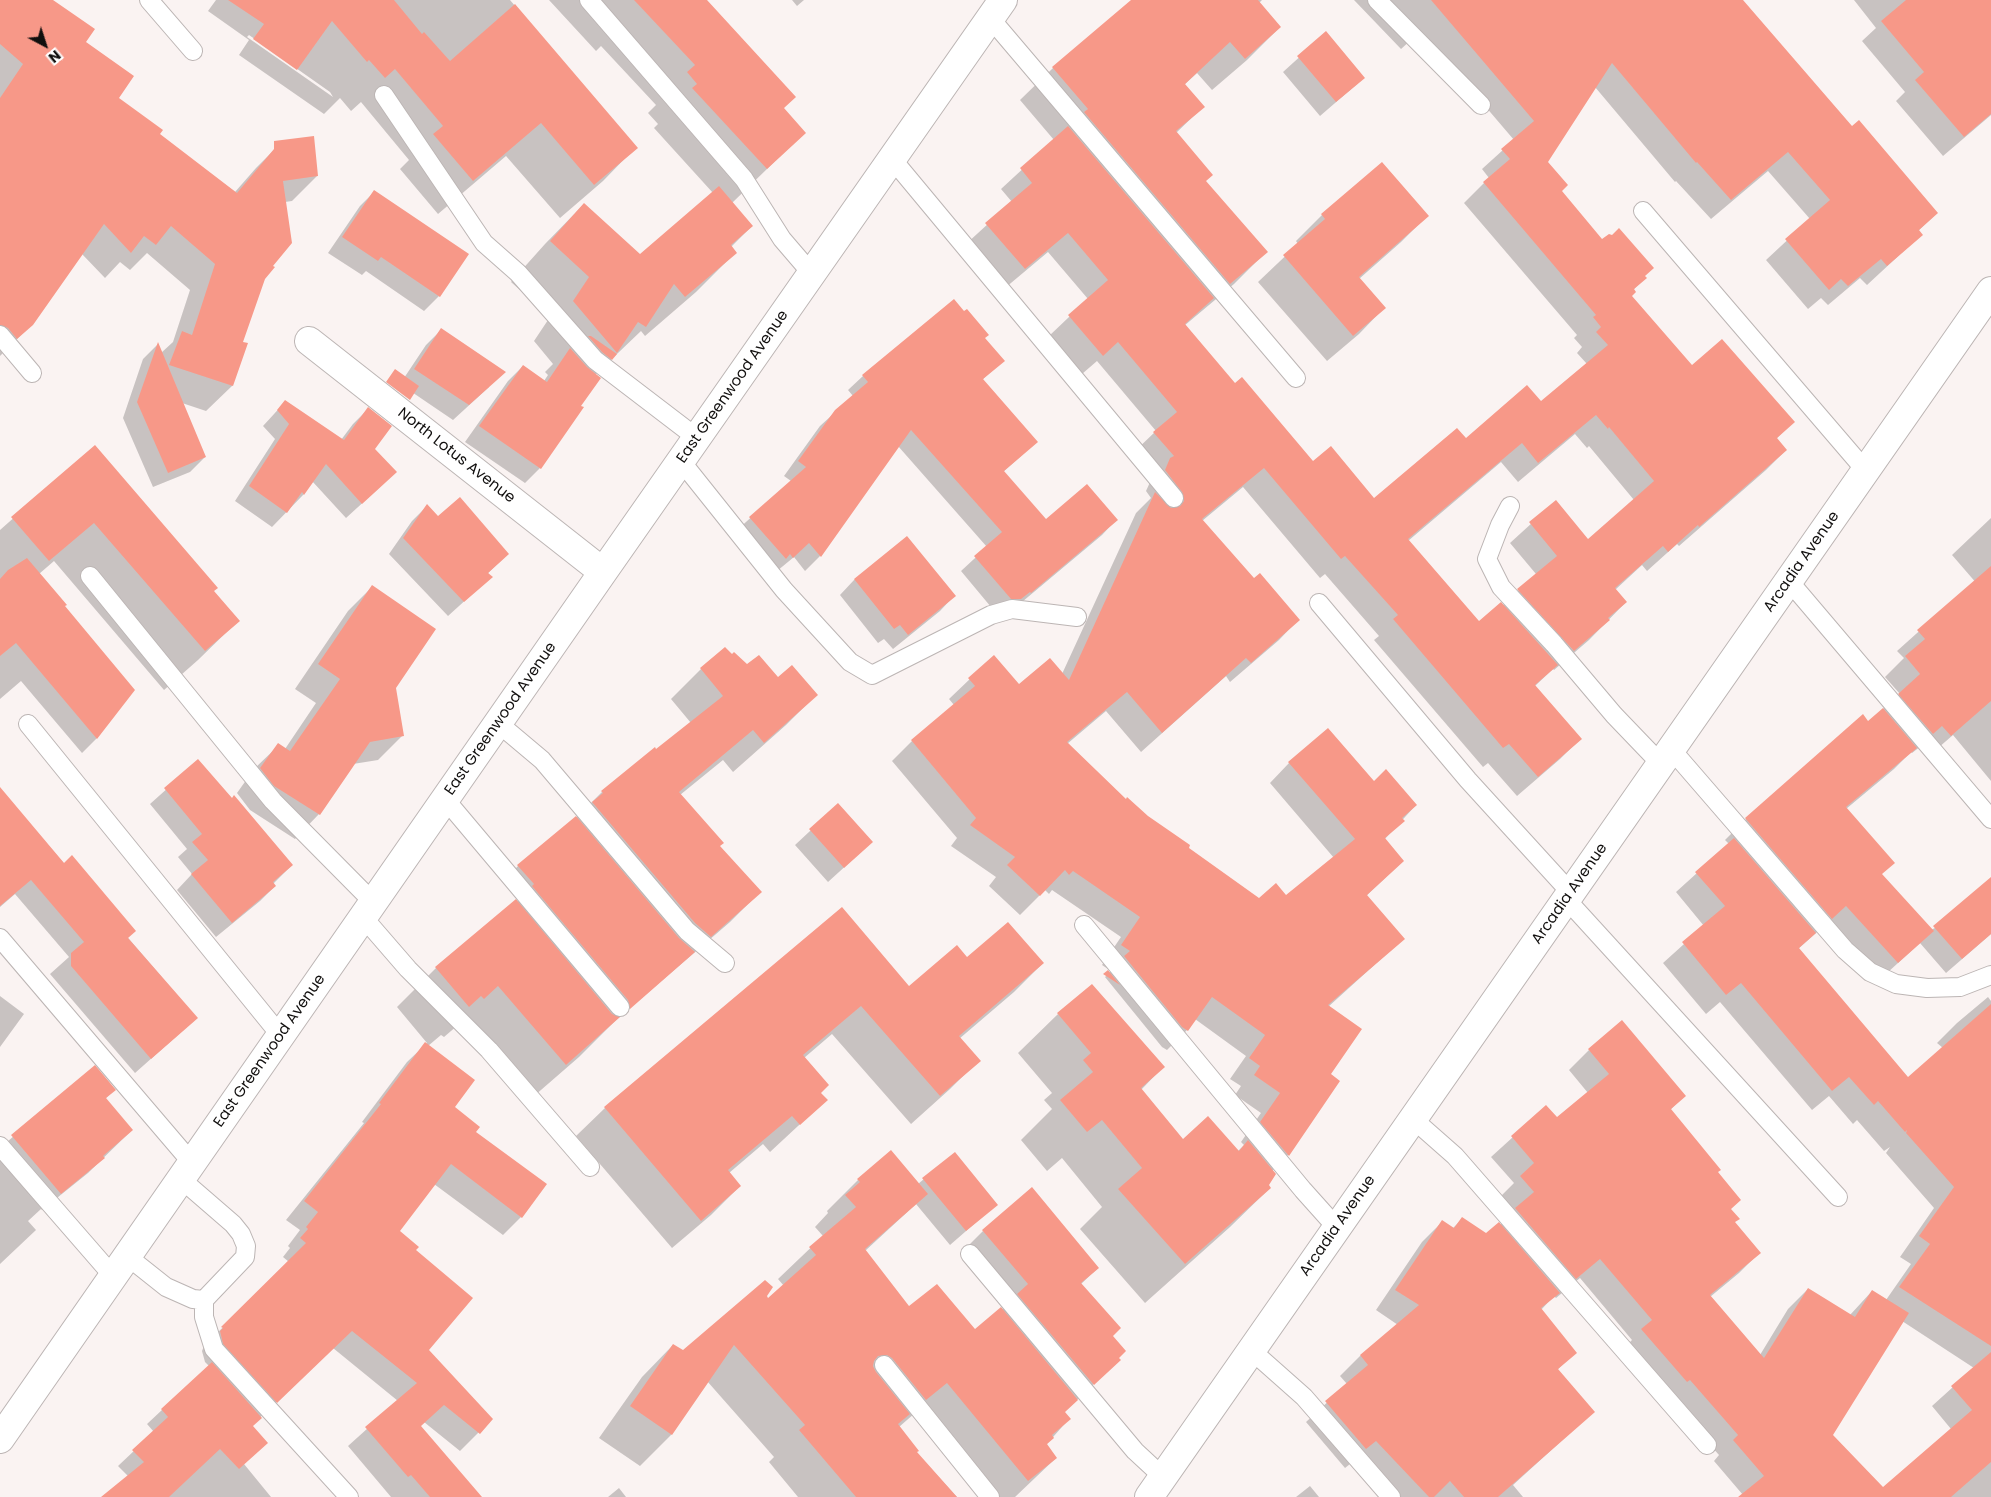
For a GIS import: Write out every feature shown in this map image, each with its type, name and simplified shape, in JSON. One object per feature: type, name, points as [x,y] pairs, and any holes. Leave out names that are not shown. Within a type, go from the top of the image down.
[{"type":"street","name":"East Greenwood Avenue","points":[[0,1439],[997,9]]},
{"type":"street","name":"Arcadia Avenue","points":[[1156,1487],[1991,291]]},
{"type":"street","name":"North Lotus Avenue","points":[[309,340],[603,572]]},
{"type":"lane","points":[[149,0],[193,50]]},
{"type":"lane","points":[[589,0],[744,179],[782,239],[812,274]]},
{"type":"lane","points":[[1377,0],[1480,105]]},
{"type":"lane","points":[[997,9],[1296,378]]},
{"type":"lane","points":[[384,95],[484,243],[518,273],[595,360],[697,438]]},
{"type":"lane","points":[[893,160],[1174,498]]},
{"type":"lane","points":[[1643,211],[1866,471]]},
{"type":"lane","points":[[0,335],[32,373]]},
{"type":"lane","points":[[681,461],[784,590],[850,662],[872,675],[991,615],[1012,609],[1077,617]]},
{"type":"lane","points":[[1510,506],[1500,525],[1487,559],[1501,587],[1554,644],[1614,714],[1666,756],[1845,950],[1870,972],[1896,984],[1927,988],[1960,987],[1991,975]]},
{"type":"lane","points":[[90,576],[273,801],[368,910],[408,969],[489,1050],[590,1167]]},
{"type":"lane","points":[[1789,582],[1991,819]]},
{"type":"lane","points":[[1319,603],[1468,780],[1569,896],[1838,1197]]},
{"type":"lane","points":[[498,723],[542,760],[687,931],[725,963]]},
{"type":"lane","points":[[28,724],[280,1036]]},
{"type":"lane","points":[[445,799],[620,1007]]},
{"type":"lane","points":[[1084,925],[1303,1190],[1337,1228]]},
{"type":"lane","points":[[0,938],[187,1171],[241,1234],[246,1246],[245,1257],[204,1300],[204,1317],[214,1348],[349,1497]]},
{"type":"lane","points":[[1413,1119],[1455,1156],[1707,1445]]},
{"type":"lane","points":[[0,1146],[120,1266],[192,1299],[204,1300]]},
{"type":"lane","points":[[970,1254],[1135,1451],[1156,1487]]},
{"type":"lane","points":[[1251,1350],[1304,1397],[1391,1497]]},
{"type":"lane","points":[[884,1365],[990,1497]]},
{"type":"building","points":[[0,0],[53,0],[95,29],[86,42],[134,76],[119,98],[163,130],[160,134],[237,193],[274,149],[274,141],[314,136],[318,176],[283,181],[292,243],[265,279],[243,342],[248,343],[233,386],[169,365],[182,331],[192,335],[215,264],[171,226],[156,245],[144,236],[131,253],[104,224],[33,325],[17,339],[8,328],[0,325],[0,98],[23,64],[0,44]]},
{"type":"building","points":[[228,0],[394,0],[422,34],[424,32],[450,61],[515,4],[638,148],[594,185],[541,123],[473,181],[433,134],[443,126],[395,69],[385,78],[369,60],[367,62],[332,21],[297,70],[253,39],[264,24]]},
{"type":"building","points":[[634,0],[707,0],[796,97],[784,108],[806,133],[767,169],[692,88],[697,84],[687,72],[695,65]]},
{"type":"building","points":[[1131,0],[1258,0],[1281,27],[1245,59],[1230,42],[1185,84],[1205,107],[1176,131],[1213,175],[1206,181],[1268,252],[1230,284],[1084,112],[1088,109],[1052,67]]},
{"type":"building","points":[[1431,0],[1743,0],[1852,126],[1859,120],[1938,213],[1919,230],[1923,235],[1887,266],[1881,259],[1848,286],[1841,279],[1829,290],[1785,239],[1830,200],[1788,152],[1731,200],[1696,163],[1612,63],[1548,162],[1568,185],[1562,191],[1602,239],[1609,234],[1612,235],[1619,228],[1654,268],[1645,276],[1647,278],[1634,289],[1636,292],[1632,296],[1692,365],[1722,339],[1795,422],[1777,438],[1787,450],[1668,552],[1663,546],[1615,588],[1627,602],[1608,618],[1610,620],[1574,651],[1517,589],[1557,556],[1529,522],[1556,500],[1588,539],[1654,481],[1609,427],[1608,429],[1596,415],[1538,463],[1522,443],[1408,539],[1479,621],[1501,602],[1558,665],[1535,685],[1582,739],[1538,777],[1509,744],[1503,748],[1393,619],[1398,615],[1345,556],[1341,559],[1264,468],[1202,519],[1254,578],[1260,573],[1300,620],[1251,663],[1246,658],[1162,733],[1127,692],[1067,742],[1126,799],[1127,797],[1148,816],[1190,845],[1189,848],[1259,898],[1276,883],[1286,895],[1355,839],[1288,762],[1328,728],[1374,781],[1386,769],[1417,805],[1402,818],[1405,821],[1385,838],[1404,861],[1367,895],[1405,939],[1328,1005],[1362,1029],[1331,1074],[1340,1081],[1289,1156],[1260,1122],[1280,1093],[1254,1075],[1260,1066],[1249,1058],[1265,1035],[1212,997],[1188,1031],[1182,1027],[1124,956],[1130,951],[1121,945],[1140,917],[1073,871],[1069,875],[1065,870],[1040,896],[1007,865],[1015,857],[970,825],[976,818],[911,740],[975,686],[968,678],[994,655],[1019,684],[1050,658],[1069,680],[1155,492],[1171,508],[1180,506],[1184,501],[1182,492],[1165,470],[1170,458],[1174,456],[1153,432],[1177,412],[1118,342],[1103,356],[1068,315],[1108,280],[1068,233],[1025,269],[985,223],[1032,183],[1020,168],[1068,126],[1214,298],[1185,324],[1235,383],[1242,377],[1313,461],[1331,446],[1374,498],[1457,428],[1466,438],[1527,385],[1541,401],[1608,345],[1596,332],[1601,327],[1593,317],[1596,315],[1483,182],[1510,159],[1501,149],[1534,121]]},
{"type":"building","points":[[1906,0],[1991,0],[1991,114],[1964,137],[1915,80],[1924,72],[1881,21]]},
{"type":"building","points":[[1326,31],[1365,78],[1336,102],[1297,56]]},
{"type":"building","points":[[1382,162],[1429,216],[1359,277],[1386,308],[1353,336],[1283,255],[1325,219],[1321,214]]},
{"type":"building","points":[[719,186],[753,226],[731,245],[737,253],[685,297],[674,284],[646,327],[638,322],[617,353],[573,301],[589,277],[550,241],[584,203],[640,254]]},
{"type":"building","points":[[374,190],[469,254],[440,297],[381,257],[378,261],[342,237]]},
{"type":"building","points":[[954,299],[964,311],[967,309],[989,335],[985,338],[1005,361],[983,379],[1038,442],[1004,471],[1046,519],[1087,484],[1118,520],[1031,593],[1021,599],[1011,599],[974,556],[1002,532],[911,430],[821,557],[809,543],[793,558],[790,554],[786,559],[749,517],[806,467],[798,461],[835,410],[868,382],[862,375]]},
{"type":"building","points":[[441,328],[506,372],[469,405],[414,369]]},
{"type":"building","points":[[588,336],[591,336],[617,354],[612,360]]},
{"type":"building","points":[[158,342],[206,457],[168,473],[137,402]]},
{"type":"building","points":[[570,348],[587,367],[601,378],[581,406],[584,407],[541,469],[479,426],[523,365],[547,382]]},
{"type":"building","points":[[395,369],[419,386],[410,400],[386,382]]},
{"type":"building","points":[[285,400],[344,440],[368,407],[392,426],[375,449],[397,472],[362,504],[326,464],[304,495],[302,492],[287,513],[249,486],[289,424],[277,410]]},
{"type":"building","points":[[95,445],[218,588],[214,591],[240,621],[205,651],[94,523],[49,561],[11,517]]},
{"type":"building","points":[[460,497],[509,554],[488,573],[493,577],[464,602],[403,538],[427,504],[438,516]]},
{"type":"building","points":[[907,536],[956,596],[908,635],[900,625],[894,629],[854,579]]},
{"type":"building","points":[[27,558],[135,690],[97,739],[16,643],[0,656],[0,579],[8,570]]},
{"type":"building","points":[[1991,566],[1991,701],[1951,736],[1942,726],[1933,734],[1898,694],[1920,674],[1905,656],[1925,639],[1917,630]]},
{"type":"building","points":[[372,585],[436,629],[396,688],[404,736],[370,742],[320,815],[274,786],[260,768],[278,743],[290,751],[340,679],[318,664]]},
{"type":"building","points":[[725,647],[732,654],[734,652],[747,664],[759,655],[778,677],[792,665],[818,695],[764,743],[753,730],[679,792],[724,843],[720,846],[762,892],[711,937],[695,923],[592,802],[603,793],[601,791],[655,747],[656,749],[723,696],[700,668]]},
{"type":"building","points":[[1883,708],[1917,748],[1846,807],[1895,863],[1882,874],[1934,931],[1898,963],[1846,906],[1832,919],[1745,818],[1863,714],[1868,721]]},
{"type":"building","points":[[198,759],[232,798],[234,795],[293,865],[273,882],[276,886],[232,923],[191,874],[208,860],[192,842],[202,834],[164,788]]},
{"type":"building","points":[[0,787],[64,863],[72,855],[136,931],[128,938],[198,1018],[151,1059],[71,966],[71,953],[84,942],[31,880],[0,906]]},
{"type":"building","points":[[838,803],[873,842],[844,868],[809,829]]},
{"type":"building","points":[[576,816],[679,938],[695,952],[630,1009],[628,1000],[532,886],[534,884],[517,865]]},
{"type":"building","points":[[1734,838],[1816,933],[1799,948],[1908,1077],[1991,1004],[1991,1346],[1899,1287],[1930,1244],[1919,1236],[1954,1187],[1906,1133],[1907,1130],[1905,1132],[1878,1101],[1874,1105],[1849,1077],[1832,1091],[1741,983],[1726,995],[1682,942],[1725,906],[1695,872]]},
{"type":"building","points":[[1991,877],[1991,934],[1962,959],[1933,926]]},
{"type":"building","points":[[516,899],[612,1014],[620,1017],[566,1065],[498,986],[484,999],[481,996],[469,1007],[435,967]]},
{"type":"building","points":[[842,907],[909,986],[957,945],[967,957],[1008,922],[1044,963],[959,1036],[981,1061],[940,1096],[861,1006],[803,1055],[829,1085],[821,1093],[828,1100],[800,1125],[792,1116],[728,1170],[741,1186],[701,1221],[604,1107]]},
{"type":"building","points":[[1108,970],[1120,985],[1103,974]]},
{"type":"building","points":[[1092,984],[1165,1067],[1141,1088],[1183,1139],[1208,1116],[1239,1151],[1248,1140],[1276,1174],[1269,1185],[1271,1188],[1185,1264],[1118,1189],[1142,1168],[1102,1120],[1087,1132],[1060,1100],[1093,1072],[1083,1060],[1091,1053],[1057,1013]]},
{"type":"building","points":[[1622,1020],[1686,1096],[1671,1109],[1721,1170],[1718,1172],[1741,1200],[1731,1209],[1740,1219],[1735,1222],[1761,1253],[1710,1295],[1764,1358],[1808,1288],[1855,1317],[1872,1290],[1909,1313],[1833,1435],[1883,1487],[1972,1410],[1951,1386],[1991,1352],[1991,1462],[1951,1497],[1738,1497],[1764,1476],[1733,1440],[1738,1435],[1690,1380],[1687,1382],[1641,1329],[1652,1320],[1600,1259],[1576,1279],[1515,1208],[1534,1192],[1520,1176],[1534,1163],[1511,1136],[1546,1105],[1557,1117],[1609,1074],[1588,1049]]},
{"type":"building","points":[[425,1042],[475,1080],[455,1107],[480,1127],[476,1132],[547,1184],[522,1218],[451,1164],[400,1231],[419,1247],[416,1250],[473,1298],[429,1350],[493,1419],[480,1434],[444,1405],[421,1426],[482,1497],[430,1497],[411,1475],[408,1477],[365,1427],[417,1383],[352,1331],[277,1403],[223,1344],[220,1331],[223,1328],[221,1327],[306,1243],[300,1238],[318,1212],[304,1201],[381,1104],[379,1103]]},
{"type":"building","points":[[95,1065],[116,1090],[106,1098],[133,1130],[103,1156],[105,1158],[61,1194],[11,1135]]},
{"type":"building","points":[[891,1150],[928,1194],[865,1249],[909,1306],[937,1284],[975,1329],[1001,1307],[1078,1400],[1065,1412],[1071,1419],[1052,1435],[1054,1438],[1047,1444],[1057,1458],[1028,1481],[947,1383],[926,1400],[892,1358],[887,1355],[878,1356],[873,1366],[910,1414],[898,1424],[919,1451],[917,1452],[957,1497],[856,1497],[799,1430],[805,1425],[734,1345],[672,1435],[630,1406],[673,1344],[683,1350],[765,1280],[773,1287],[767,1296],[768,1298],[816,1255],[809,1247],[856,1207],[845,1195],[860,1182],[857,1179]]},
{"type":"building","points":[[955,1152],[998,1205],[966,1231],[922,1178]]},
{"type":"building","points":[[1032,1187],[1099,1268],[1081,1283],[1121,1328],[1113,1336],[1126,1351],[1119,1358],[1121,1360],[1094,1385],[1017,1294],[1028,1284],[982,1230]]},
{"type":"building","points":[[1462,1217],[1486,1233],[1499,1222],[1560,1293],[1541,1308],[1577,1353],[1558,1369],[1595,1412],[1498,1497],[1464,1497],[1450,1481],[1434,1497],[1429,1497],[1376,1441],[1366,1449],[1325,1401],[1368,1365],[1360,1355],[1419,1305],[1395,1290],[1442,1220],[1454,1228]]},
{"type":"building","points":[[212,1362],[262,1418],[253,1426],[268,1443],[239,1469],[220,1449],[169,1497],[101,1497],[144,1462],[132,1450],[168,1417],[161,1409]]}]
